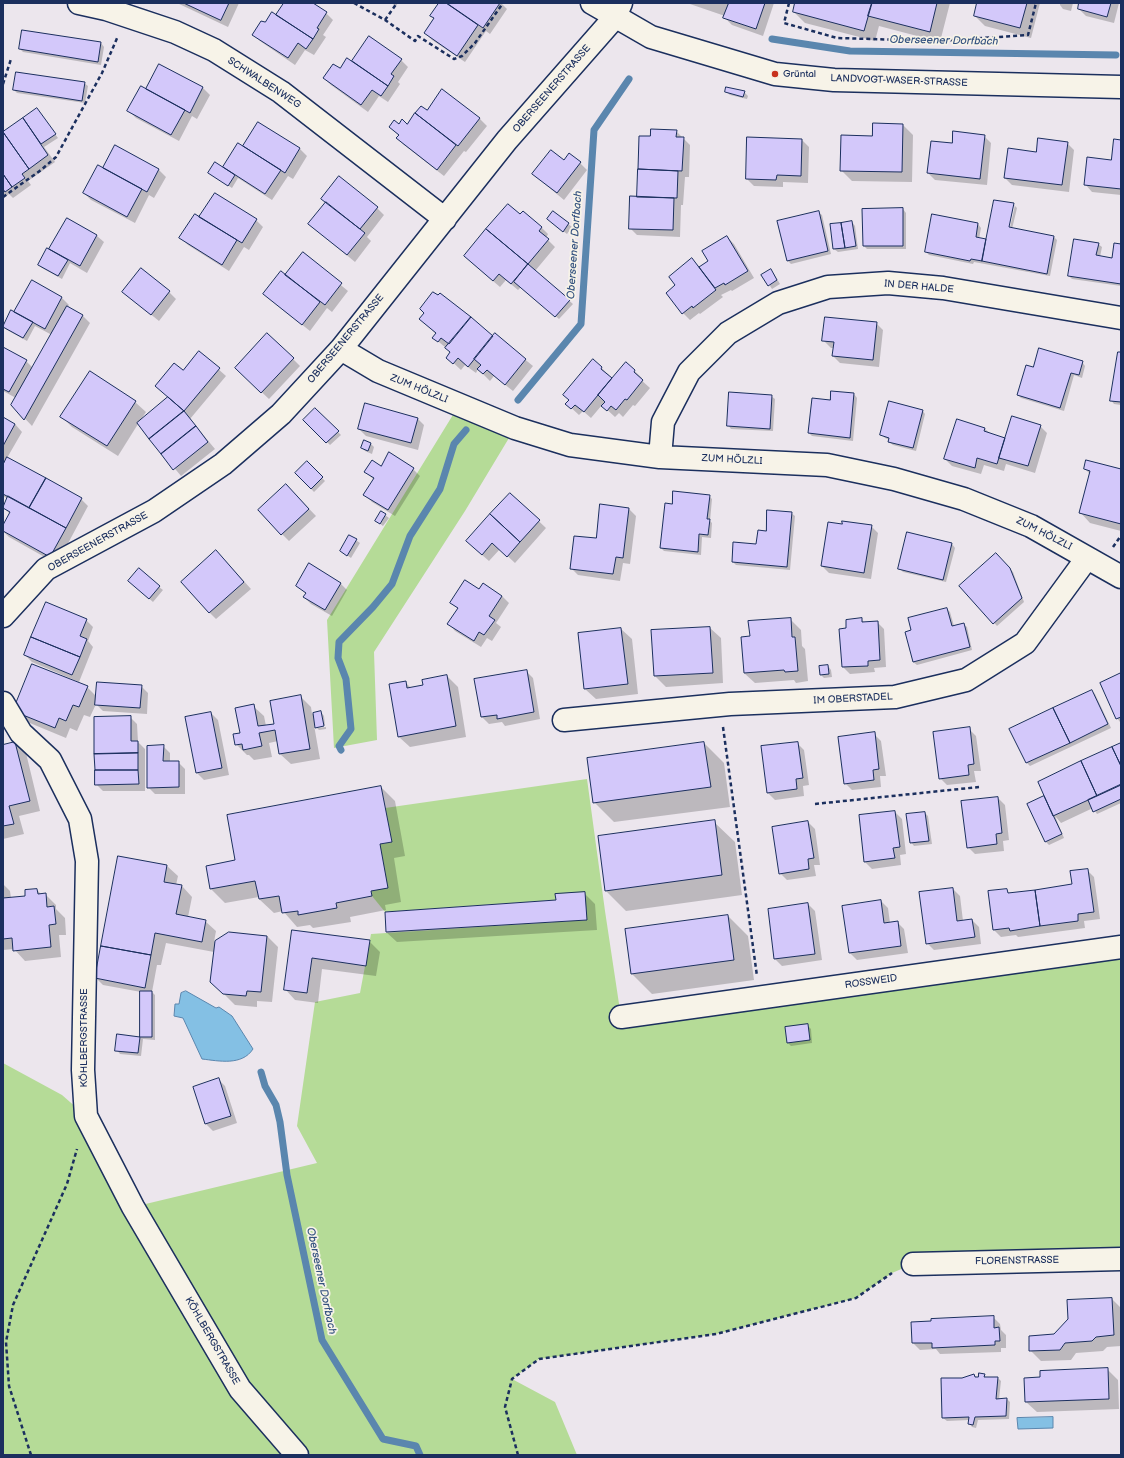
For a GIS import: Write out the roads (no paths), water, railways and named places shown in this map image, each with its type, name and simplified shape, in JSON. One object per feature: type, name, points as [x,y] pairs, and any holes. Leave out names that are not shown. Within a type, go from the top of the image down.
[{"type":"street","name":"SCHWALBENWEG","points":[[79,3],[127,15],[175,32],[214,50],[281,92],[445,219]]},
{"type":"street","points":[[592,3],[618,10]]},
{"type":"street","name":"LANDVOGT-WASER-STRASSE","points":[[618,10],[651,37],[775,74],[834,80],[1120,84]]},
{"type":"street","name":"OBERSEENERSTRASSE","points":[[3,616],[46,569],[154,511],[223,464],[281,414],[341,349],[507,140],[618,10]]},
{"type":"street","name":"IN DER HALDE","points":[[660,457],[663,422],[689,372],[728,333],[778,303],[828,286],[888,283],[943,288],[1121,318]]},
{"type":"street","name":"ZUM HÖLZLI","points":[[341,349],[378,372],[516,428],[570,445],[660,457],[827,465],[894,479],[964,499],[1031,526],[1121,577]]},
{"type":"street","name":"IM OBERSTADEL","points":[[564,720],[730,704],[895,697],[966,680],[1025,643],[1087,558]]},
{"type":"street","name":"KÖHLBERGSTRASSE","points":[[3,703],[21,733],[50,760],[80,819],[87,861],[83,1070],[86,1116],[133,1207],[240,1389],[298,1455]]},
{"type":"street","name":"ROSSWEID","points":[[621,1017],[1121,947]]},
{"type":"street","name":"FLORENSTRASSE","points":[[913,1264],[1121,1259]]},
{"type":"water","points":[[186,991],[216,1008],[219,1007],[232,1016],[253,1049],[243,1058],[237,1060],[216,1061],[202,1059],[183,1018],[174,1016],[175,1004],[179,1004],[181,993]]},
{"type":"water","points":[[1053,1417],[1053,1428],[1018,1429],[1017,1418]]},
{"type":"waterway","name":"Oberseener Dorfbach","points":[[772,39],[850,51],[1116,55]]},
{"type":"waterway","name":"Oberseener Dorfbach","points":[[518,400],[581,324],[594,130],[629,79]]},
{"type":"waterway","name":"Oberseener Dorfbach","points":[[341,750],[339,746],[351,729],[346,679],[338,658],[339,642],[373,607],[392,584],[410,536],[440,489],[454,444],[466,430]]},
{"type":"waterway","name":"Oberseener Dorfbach","points":[[261,1072],[265,1086],[276,1105],[280,1122],[287,1175],[322,1340],[383,1439],[416,1446],[420,1455]]},
{"type":"place","name":"Grüntal","points":[[775,74]]}]
